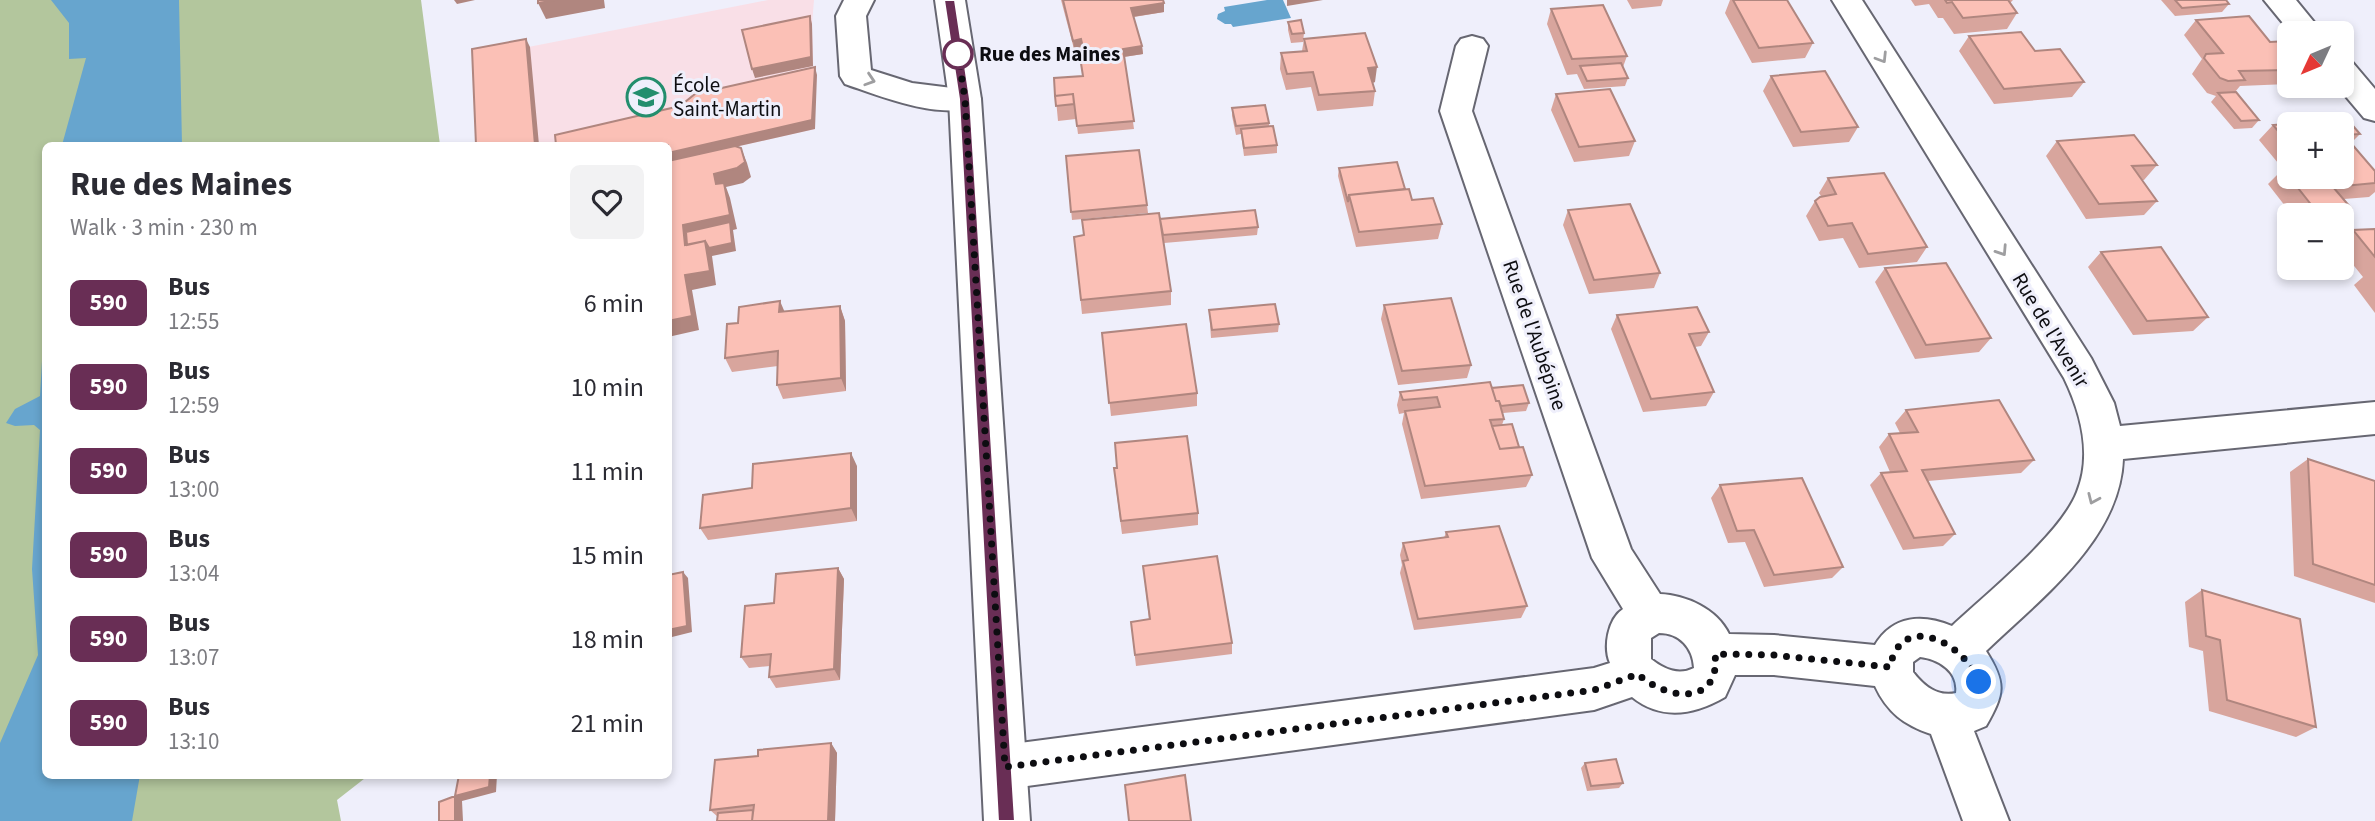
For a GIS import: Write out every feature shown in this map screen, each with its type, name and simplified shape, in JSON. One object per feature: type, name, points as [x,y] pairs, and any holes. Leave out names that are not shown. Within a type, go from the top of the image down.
[{"type":"street","points":[[859,0],[851,16],[856,76],[910,94],[965,99]]},
{"type":"street","points":[[950,0],[965,99],[1007,821]]},
{"type":"street","name":"Rue de l'Avenir","points":[[1847,0],[2078,369],[2097,408],[2103,470],[2097,494],[2085,518],[2059,550],[1958,650]]},
{"type":"street","points":[[2279,0],[2297,21]]},
{"type":"street","name":"Rue de l'Aubépine","points":[[1472,46],[1456,111],[1613,558],[1650,615]]},
{"type":"street","points":[[2354,85],[2375,110]]},
{"type":"street","points":[[2102,444],[2375,418]]},
{"type":"street","points":[[1663,613],[1690,621],[1701,629],[1715,654],[1713,677],[1697,692],[1673,695],[1660,691],[1638,674],[1627,651],[1627,639],[1631,628],[1650,615],[1663,613]]},
{"type":"street","points":[[1931,638],[1958,650],[1975,670],[1980,694],[1970,711],[1948,718],[1934,715],[1909,701],[1899,690],[1890,667],[1897,646],[1906,639],[1931,638]]},
{"type":"street","points":[[1715,654],[1773,655],[1890,667]]},
{"type":"street","points":[[1005,767],[1594,690],[1638,674]]},
{"type":"street","points":[[1948,718],[1986,821]]},
{"type":"shaded area","name":"École Saint-Martin","points":[[768,0],[814,0],[812,24],[815,129],[672,161],[672,142],[481,142],[477,57]]},
{"type":"green space","points":[[0,0],[421,0],[440,142],[42,142],[42,779],[364,779],[337,800],[341,821],[0,821]]},
{"type":"water","points":[[51,0],[179,0],[182,142],[63,142],[86,58],[69,59],[69,23]]},
{"type":"water","points":[[1283,0],[1291,18],[1233,27],[1217,19],[1218,14],[1225,11],[1224,7]]},
{"type":"water","points":[[42,361],[42,779],[139,779],[132,821],[0,821],[0,743],[38,655],[32,569],[40,430],[34,425],[15,426],[6,423],[15,409],[40,396]]},
{"type":"building","points":[[1063,0],[1163,0],[1164,3],[1131,8],[1142,46],[1123,49],[1134,121],[1077,126],[1073,94],[1055,96],[1054,78],[1083,76],[1080,57],[1085,56],[1081,39],[1073,41]]},
{"type":"building","points":[[1733,0],[1787,0],[1813,43],[1759,48]]},
{"type":"building","points":[[1945,0],[2008,0],[2017,13],[1963,18],[1952,2],[1947,3]]},
{"type":"building","points":[[2175,0],[2226,0],[2229,4],[2182,8]]},
{"type":"building","points":[[1603,5],[1627,56],[1572,59],[1551,9]]},
{"type":"building","points":[[810,16],[811,57],[752,69],[742,30]]},
{"type":"building","points":[[2249,16],[2270,42],[2277,42],[2277,70],[2239,71],[2245,80],[2228,81],[2220,78],[2204,58],[2206,54],[2223,53],[2196,20]]},
{"type":"building","points":[[1301,20],[1304,33],[1292,34],[1288,22]]},
{"type":"building","points":[[2021,32],[2035,51],[2060,49],[2084,82],[2004,89],[1969,36]]},
{"type":"building","points":[[1365,33],[1377,67],[1368,68],[1375,91],[1319,95],[1313,72],[1287,74],[1281,53],[1307,51],[1304,39]]},
{"type":"building","points":[[526,39],[535,142],[476,142],[472,49]]},
{"type":"building","points":[[1621,63],[1628,78],[1587,81],[1580,66]]},
{"type":"building","points":[[815,67],[812,120],[672,152],[672,142],[556,142],[555,135],[680,106],[695,94]]},
{"type":"building","points":[[1825,71],[1858,127],[1801,132],[1771,76]]},
{"type":"building","points":[[1610,89],[1635,141],[1579,147],[1556,94]]},
{"type":"building","points":[[2236,92],[2259,120],[2241,121],[2218,93]]},
{"type":"building","points":[[1073,94],[1074,104],[1056,106],[1055,96]]},
{"type":"building","points":[[1265,105],[1269,123],[1236,126],[1232,108]]},
{"type":"building","points":[[1273,126],[1277,145],[1244,148],[1241,129]]},
{"type":"building","points":[[2134,135],[2157,165],[2132,166],[2157,201],[2099,204],[2057,141]]},
{"type":"building","points":[[735,146],[741,148],[745,162],[737,168],[714,174],[716,184],[724,183],[730,215],[683,225],[685,245],[705,241],[710,271],[685,275],[692,316],[672,320],[672,160]]},
{"type":"building","points":[[2354,147],[2375,171],[2375,183],[2354,185]]},
{"type":"building","points":[[1139,150],[1147,205],[1071,212],[1066,156]]},
{"type":"building","points":[[1397,162],[1405,189],[1349,195],[1348,202],[1339,168]]},
{"type":"building","points":[[1884,173],[1927,247],[1868,254],[1852,223],[1828,226],[1815,201],[1820,197],[1836,194],[1828,178]]},
{"type":"building","points":[[1409,189],[1412,200],[1433,198],[1442,224],[1359,232],[1349,195]]},
{"type":"building","points":[[2299,189],[2335,189],[2347,203],[2310,203]]},
{"type":"building","points":[[1630,204],[1660,273],[1594,280],[1568,210]]},
{"type":"building","points":[[1255,210],[1258,227],[1163,235],[1160,219]]},
{"type":"building","points":[[1159,213],[1171,291],[1081,300],[1074,237],[1084,235],[1082,220]]},
{"type":"building","points":[[730,222],[732,243],[709,248],[705,241],[687,245],[686,232]]},
{"type":"building","points":[[2375,229],[2375,257],[2354,231]]},
{"type":"building","points":[[2161,247],[2208,317],[2147,321],[2101,252]]},
{"type":"building","points":[[1946,263],[1991,338],[1926,345],[1885,268]]},
{"type":"building","points":[[1451,298],[1471,365],[1402,371],[1384,305]]},
{"type":"building","points":[[780,301],[779,312],[840,306],[841,378],[777,385],[778,351],[725,358],[727,324],[738,323],[739,307]]},
{"type":"building","points":[[1275,304],[1279,324],[1212,330],[1209,310]]},
{"type":"building","points":[[1697,307],[1709,332],[1689,334],[1714,392],[1651,399],[1617,315]]},
{"type":"building","points":[[1186,324],[1197,393],[1109,403],[1102,333]]},
{"type":"building","points":[[1490,382],[1504,419],[1490,420],[1500,449],[1523,447],[1532,475],[1425,486],[1405,411],[1440,407],[1437,397],[1403,400],[1400,392]]},
{"type":"building","points":[[1523,385],[1529,403],[1501,406],[1499,401],[1496,401],[1492,388]]},
{"type":"building","points":[[1999,400],[2034,460],[1922,470],[1955,534],[1914,538],[1881,473],[1907,471],[1889,434],[1918,432],[1906,410]]},
{"type":"building","points":[[1512,424],[1519,447],[1500,449],[1492,426]]},
{"type":"building","points":[[1187,436],[1198,513],[1121,521],[1114,468],[1117,468],[1115,443]]},
{"type":"building","points":[[851,453],[851,508],[700,528],[703,495],[752,488],[753,464]]},
{"type":"building","points":[[2308,459],[2375,481],[2375,585],[2313,564]]},
{"type":"building","points":[[1802,478],[1843,567],[1774,575],[1754,530],[1737,531],[1720,485]]},
{"type":"building","points":[[1499,526],[1527,606],[1418,619],[1403,561],[1408,560],[1403,543],[1448,537],[1446,532]]},
{"type":"building","points":[[1217,556],[1232,643],[1135,655],[1131,622],[1150,619],[1143,566]]},
{"type":"building","points":[[838,568],[834,669],[769,677],[771,654],[741,657],[745,606],[774,603],[776,574]]},
{"type":"building","points":[[683,572],[687,626],[672,629],[672,574]]},
{"type":"building","points":[[2202,590],[2300,619],[2316,727],[2227,700],[2220,640],[2206,636]]},
{"type":"building","points":[[831,743],[828,821],[752,821],[754,805],[710,810],[715,760],[758,756],[758,750]]},
{"type":"building","points":[[1616,759],[1623,783],[1591,786],[1585,763]]},
{"type":"building","points":[[1185,775],[1191,821],[1129,821],[1125,785]]},
{"type":"building","points":[[458,779],[490,779],[489,787],[455,796]]},
{"type":"building","points":[[455,796],[455,821],[439,821],[439,802]]},
{"type":"building","points":[[753,810],[752,821],[717,821],[718,813]]},
{"type":"bus line","name":"590","points":[[950,0],[965,99],[1007,821]]},
{"type":"place","name":"Rue des Maines","points":[[958,54]]},
{"type":"place","name":"École Saint-Martin","points":[[646,97]]},
{"type":"route","points":[[958,54],[965,99],[1005,767],[1594,690],[1638,674],[1660,691],[1686,695],[1697,692],[1713,677],[1715,654],[1773,655],[1890,667],[1897,646],[1906,639],[1931,638],[1958,650],[1975,670],[1979,682]]}]
